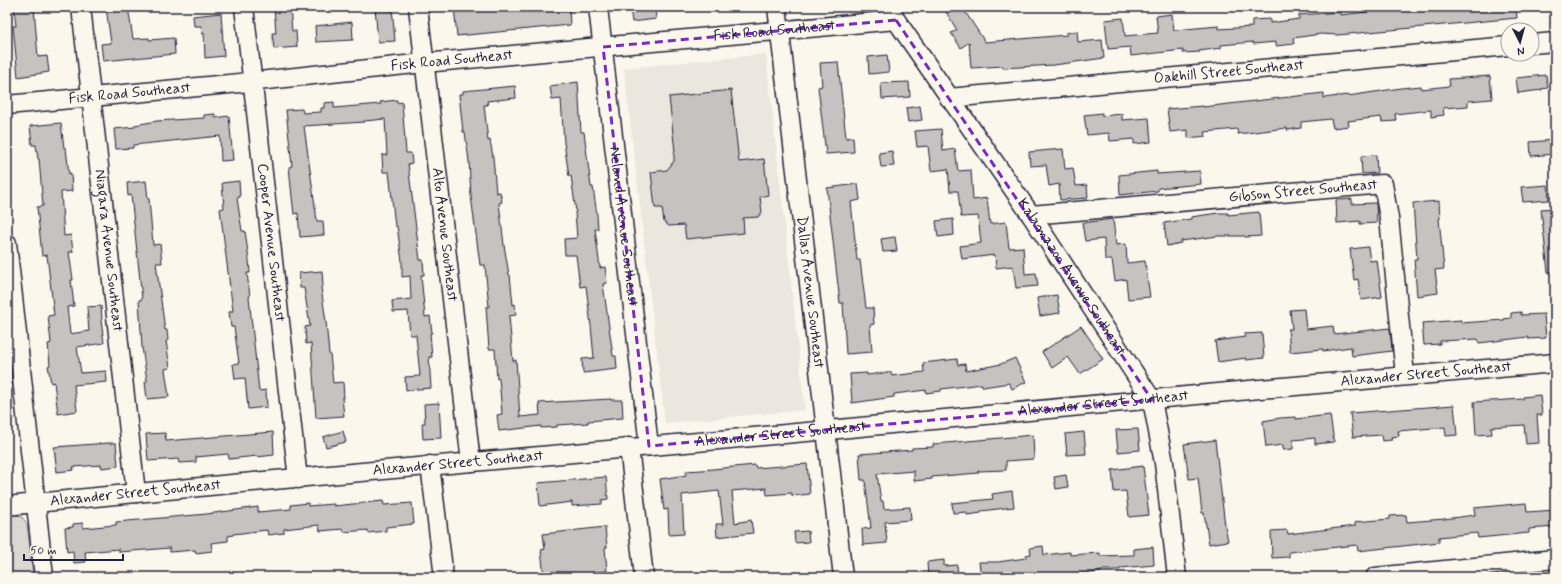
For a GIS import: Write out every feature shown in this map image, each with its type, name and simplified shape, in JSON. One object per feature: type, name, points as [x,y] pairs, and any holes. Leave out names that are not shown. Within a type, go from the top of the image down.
[{"type":"street","name":"Niagara Avenue Southeast","points":[[81,7],[136,493]]},
{"type":"street","name":"Cooper Avenue Southeast","points":[[244,7],[298,478]]},
{"type":"street","name":"Alto Avenue Southeast","points":[[418,7],[471,462]]},
{"type":"street","name":"Neland Avenue Southeast","points":[[598,7],[649,446]]},
{"type":"street","name":"Dallas Avenue Southeast","points":[[777,7],[843,577]]},
{"type":"street","name":"Fisk Road Southeast","points":[[7,105],[253,82],[424,63],[780,31],[893,14]]},
{"type":"street","name":"Kalamazoo Avenue Southeast","points":[[893,14],[949,98],[1031,215],[1152,400],[1164,463],[1177,577]]},
{"type":"street","points":[[1540,43],[1555,42]]},
{"type":"street","name":"Oakhill Street Southeast","points":[[949,98],[1500,47]]},
{"type":"street","name":"Gibson Street Southeast","points":[[1031,215],[1383,184],[1389,218],[1405,376]]},
{"type":"street","points":[[7,243],[44,577]]},
{"type":"street","name":"Alexander Street Southeast","points":[[7,506],[430,465],[1555,363]]},
{"type":"street","points":[[630,447],[644,577]]},
{"type":"street","points":[[430,465],[444,577]]},
{"type":"street","points":[[1376,577],[1555,559]]},
{"type":"highlighted area","points":[[896,20],[1152,400],[649,446],[603,47]]},
{"type":"shaded area","points":[[766,54],[805,410],[665,423],[624,68]]},
{"type":"shaded area","points":[[15,514],[22,517],[27,524],[33,577],[7,577],[7,515]]},
{"type":"building","points":[[14,7],[34,7],[38,57],[47,56],[49,72],[18,77],[13,26],[16,26]]},
{"type":"building","points":[[106,7],[128,7],[133,39],[149,38],[149,40],[174,38],[175,54],[103,61],[101,44],[111,43]]},
{"type":"building","points":[[274,7],[290,7],[292,31],[296,31],[297,47],[274,49],[272,33],[276,33]]},
{"type":"building","points":[[375,7],[392,7],[395,41],[378,42]]},
{"type":"building","points":[[454,7],[569,7],[570,25],[457,36]]},
{"type":"building","points":[[630,7],[655,7],[656,19],[632,22]]},
{"type":"building","points":[[943,7],[962,7],[985,42],[1067,35],[1066,33],[1077,31],[1078,42],[1102,40],[1104,58],[1054,65],[971,68],[969,42],[961,48],[951,33],[957,30]]},
{"type":"building","points":[[1516,7],[1517,18],[1338,35],[1321,34],[1293,38],[1294,44],[1276,46],[1276,42],[1253,44],[1253,42],[1221,45],[1221,48],[1199,51],[1200,52],[1183,53],[1183,50],[1131,56],[1130,47],[1108,49],[1105,20],[1123,18],[1125,36],[1158,33],[1156,16],[1172,14],[1174,30],[1219,26],[1219,29],[1252,27],[1252,20],[1270,19],[1270,23],[1299,19],[1299,15],[1340,12],[1340,15],[1368,12],[1368,8]]},
{"type":"building","points":[[221,13],[224,56],[205,58],[204,33],[202,34],[201,26],[194,26],[193,16]]},
{"type":"building","points":[[352,22],[353,40],[316,42],[315,26]]},
{"type":"building","points":[[887,55],[889,72],[869,74],[868,57]]},
{"type":"building","points":[[838,62],[846,138],[853,137],[854,152],[826,154],[818,87],[822,86],[820,63]]},
{"type":"building","points":[[1546,75],[1548,88],[1518,93],[1516,78]]},
{"type":"building","points":[[1490,76],[1492,99],[1468,101],[1468,106],[1443,108],[1444,115],[1431,117],[1431,110],[1395,114],[1396,121],[1382,122],[1381,117],[1348,121],[1349,126],[1333,128],[1331,119],[1301,122],[1301,128],[1287,130],[1287,128],[1238,134],[1237,129],[1205,132],[1206,136],[1188,138],[1188,130],[1170,132],[1167,109],[1203,107],[1324,93],[1324,98],[1421,86],[1421,89],[1450,86],[1449,79]]},
{"type":"building","points":[[578,82],[581,132],[584,132],[591,187],[593,187],[598,229],[595,229],[600,268],[605,267],[607,283],[603,284],[613,356],[616,356],[617,369],[583,373],[582,359],[594,358],[591,326],[586,286],[580,287],[576,255],[565,255],[564,239],[577,238],[576,212],[571,176],[569,176],[564,143],[561,99],[552,100],[550,86]]},
{"type":"building","points":[[909,82],[910,97],[882,99],[881,83]]},
{"type":"building","points":[[515,86],[516,98],[487,101],[488,105],[484,105],[488,141],[490,140],[493,157],[496,193],[500,192],[502,202],[499,203],[504,245],[510,275],[513,305],[515,304],[516,315],[509,316],[513,361],[516,360],[520,417],[540,415],[539,403],[611,399],[622,400],[623,418],[588,421],[588,423],[557,425],[557,427],[541,428],[541,426],[499,431],[497,415],[502,414],[499,378],[497,379],[495,349],[489,349],[486,307],[489,307],[485,265],[480,265],[471,196],[469,161],[465,132],[463,132],[459,94],[463,94],[463,91]]},
{"type":"building","points":[[731,90],[739,162],[764,159],[768,195],[760,197],[762,212],[758,217],[743,218],[744,233],[686,239],[684,225],[669,226],[664,222],[662,208],[655,208],[651,172],[667,170],[674,161],[675,152],[669,97]]},
{"type":"building","points":[[397,100],[397,103],[402,102],[406,153],[411,153],[412,163],[408,164],[420,260],[423,260],[424,275],[421,275],[425,317],[430,316],[432,333],[430,333],[432,357],[429,357],[431,388],[406,390],[405,377],[420,376],[416,335],[410,335],[408,311],[393,312],[392,301],[411,299],[410,276],[402,277],[402,261],[397,226],[395,226],[389,172],[383,172],[382,155],[387,155],[385,119],[304,126],[317,221],[323,221],[324,235],[300,237],[298,213],[294,214],[292,197],[289,167],[292,166],[286,110],[302,109],[303,113],[321,112],[321,108],[324,108],[324,103],[334,102],[334,108],[381,104],[380,102]]},
{"type":"building","points":[[920,106],[922,120],[908,122],[906,108]]},
{"type":"building","points":[[1102,113],[1102,116],[1122,114],[1122,120],[1149,118],[1151,142],[1134,144],[1134,139],[1110,141],[1109,133],[1087,135],[1084,115]]},
{"type":"building","points":[[215,114],[215,118],[229,116],[233,160],[221,161],[220,136],[133,145],[133,148],[116,149],[114,129],[135,127],[135,125],[157,121],[204,118],[204,115]]},
{"type":"building","points":[[61,123],[69,174],[71,173],[72,191],[61,192],[64,236],[71,235],[73,252],[69,252],[73,280],[71,280],[74,306],[67,307],[70,334],[89,331],[87,307],[101,306],[104,343],[77,347],[81,373],[106,371],[107,382],[74,385],[77,411],[58,414],[54,382],[51,383],[48,366],[50,365],[48,344],[51,343],[48,316],[54,315],[47,255],[42,256],[37,207],[43,206],[39,159],[36,145],[32,145],[30,126]]},
{"type":"building","points":[[941,129],[943,151],[955,149],[958,171],[971,170],[973,200],[987,198],[990,224],[1006,222],[1009,248],[1023,247],[1025,274],[1036,273],[1038,286],[1016,288],[1013,266],[996,268],[995,255],[962,259],[960,246],[981,243],[978,216],[961,217],[958,191],[950,191],[948,169],[931,171],[928,146],[917,147],[915,131]]},
{"type":"building","points":[[1555,140],[1555,154],[1531,156],[1530,142]]},
{"type":"building","points":[[1063,149],[1065,169],[1073,168],[1076,186],[1087,185],[1088,198],[1060,200],[1059,184],[1049,186],[1046,165],[1030,166],[1029,152]]},
{"type":"building","points":[[892,151],[894,166],[881,167],[879,153]]},
{"type":"building","points":[[1376,155],[1377,173],[1362,174],[1361,156]]},
{"type":"building","points":[[1157,171],[1157,174],[1200,171],[1201,184],[1158,188],[1158,191],[1120,195],[1119,175]]},
{"type":"building","points":[[146,181],[153,245],[160,244],[162,263],[156,263],[165,330],[167,330],[168,340],[166,341],[170,368],[165,369],[169,397],[147,399],[145,382],[147,381],[142,347],[139,300],[142,299],[131,195],[128,196],[127,183]]},
{"type":"building","points":[[239,181],[240,197],[237,198],[242,231],[245,231],[249,260],[250,273],[247,273],[259,391],[266,390],[267,407],[248,409],[245,378],[235,379],[233,364],[239,363],[234,327],[231,327],[229,312],[233,311],[220,209],[224,208],[222,183]]},
{"type":"building","points":[[858,184],[860,200],[851,202],[857,260],[860,260],[866,308],[873,308],[874,324],[870,325],[872,352],[846,354],[843,303],[840,303],[827,188]]},
{"type":"building","points":[[1548,185],[1549,200],[1523,202],[1521,187]]},
{"type":"building","points":[[1352,199],[1352,204],[1376,203],[1377,223],[1360,224],[1360,221],[1337,223],[1336,200]]},
{"type":"building","points":[[1439,201],[1439,219],[1444,269],[1435,270],[1438,293],[1417,296],[1414,259],[1417,259],[1413,203]]},
{"type":"building","points":[[1555,208],[1555,272],[1548,272],[1541,209]]},
{"type":"building","points":[[1259,212],[1261,236],[1218,236],[1181,241],[1181,243],[1167,246],[1164,223],[1218,213],[1228,213],[1228,215]]},
{"type":"building","points":[[953,219],[954,235],[938,237],[936,221]]},
{"type":"building","points":[[1113,219],[1116,245],[1126,244],[1127,263],[1145,261],[1150,297],[1128,299],[1126,279],[1115,281],[1112,260],[1105,260],[1104,239],[1085,241],[1082,223]]},
{"type":"building","points":[[895,237],[897,251],[883,252],[881,239]]},
{"type":"building","points":[[1368,247],[1370,261],[1377,260],[1382,297],[1361,300],[1358,279],[1354,280],[1350,249]]},
{"type":"building","points":[[322,271],[323,286],[321,287],[333,383],[343,382],[344,398],[342,398],[344,416],[316,418],[311,343],[306,344],[305,327],[310,326],[304,288],[300,288],[299,273]]},
{"type":"building","points":[[1057,295],[1060,313],[1040,316],[1037,298]]},
{"type":"building","points":[[1304,309],[1306,329],[1333,326],[1334,334],[1390,328],[1392,351],[1352,356],[1351,347],[1323,351],[1323,349],[1290,352],[1288,329],[1292,329],[1290,310]]},
{"type":"building","points":[[1521,312],[1521,315],[1544,314],[1546,338],[1528,339],[1528,337],[1479,343],[1478,339],[1440,341],[1440,344],[1424,345],[1422,323],[1461,320],[1461,323],[1504,320],[1511,318],[1511,313]]},
{"type":"building","points":[[1081,326],[1103,359],[1080,374],[1068,357],[1052,368],[1042,352]]},
{"type":"building","points":[[1262,333],[1264,358],[1246,360],[1246,358],[1218,362],[1215,341],[1245,337],[1244,334]]},
{"type":"building","points":[[1015,358],[1026,382],[1012,389],[1009,383],[983,387],[982,384],[941,389],[941,391],[926,393],[926,390],[894,394],[894,397],[852,403],[850,374],[867,373],[867,375],[891,372],[892,376],[924,372],[923,363],[957,359],[958,365],[965,364],[966,371],[1001,364]]},
{"type":"building","points":[[1540,395],[1542,415],[1537,415],[1539,443],[1526,444],[1524,425],[1491,427],[1492,434],[1476,435],[1474,402],[1523,399],[1523,397]]},
{"type":"building","points":[[439,403],[441,438],[423,439],[422,423],[425,423],[424,404]]},
{"type":"building","points":[[1454,405],[1457,435],[1446,436],[1445,427],[1398,431],[1399,436],[1391,437],[1392,440],[1382,441],[1381,435],[1353,437],[1350,413]]},
{"type":"building","points":[[1330,415],[1334,442],[1315,444],[1315,438],[1293,440],[1293,449],[1283,450],[1283,445],[1266,447],[1263,421],[1280,418],[1296,417],[1296,419]]},
{"type":"building","points":[[1138,429],[1140,450],[1118,452],[1116,430]]},
{"type":"building","points":[[343,431],[346,442],[326,447],[323,437]]},
{"type":"building","points":[[273,432],[274,455],[229,459],[228,454],[196,457],[196,462],[179,463],[178,459],[148,461],[146,434],[165,433],[166,441]]},
{"type":"building","points":[[1084,432],[1086,454],[1067,455],[1065,434]]},
{"type":"building","points":[[1033,435],[1034,459],[1006,461],[1006,470],[978,471],[978,473],[932,477],[932,479],[914,481],[914,471],[877,474],[881,501],[883,501],[884,509],[910,507],[911,520],[885,522],[887,543],[863,545],[862,529],[871,528],[865,480],[861,480],[859,454],[912,450],[912,448],[933,447],[933,444]]},
{"type":"building","points":[[1215,440],[1228,541],[1209,544],[1204,513],[1202,513],[1198,478],[1189,479],[1184,444]]},
{"type":"building","points":[[116,443],[118,466],[102,468],[101,465],[73,467],[74,470],[57,472],[54,447]]},
{"type":"building","points":[[807,464],[810,494],[792,496],[792,493],[767,495],[766,488],[732,491],[735,523],[751,520],[753,533],[717,537],[716,524],[723,524],[719,491],[682,495],[684,534],[669,535],[668,509],[664,510],[660,479],[686,475],[686,471],[755,465],[756,468]]},
{"type":"building","points":[[1143,466],[1149,515],[1129,517],[1126,491],[1114,492],[1112,470]]},
{"type":"building","points":[[1066,475],[1068,487],[1056,489],[1054,477]]},
{"type":"building","points":[[606,477],[608,499],[602,500],[602,504],[572,506],[572,502],[540,506],[538,483]]},
{"type":"building","points":[[1012,491],[1014,507],[981,511],[981,513],[967,515],[967,512],[953,513],[952,503],[993,499],[992,494]]},
{"type":"building","points":[[383,501],[384,505],[412,503],[414,524],[386,527],[386,531],[368,533],[368,530],[344,532],[343,529],[320,531],[319,525],[284,529],[284,533],[268,535],[267,530],[233,534],[228,536],[228,541],[211,543],[212,551],[196,553],[195,550],[170,552],[170,548],[119,552],[119,549],[85,552],[86,562],[74,563],[73,551],[67,552],[65,528],[73,527],[73,524],[83,523],[83,528],[116,525],[116,522],[207,514],[258,507],[258,512],[291,509],[291,505],[308,503],[308,506],[334,504],[334,506]]},
{"type":"building","points":[[1526,503],[1527,512],[1555,510],[1555,527],[1529,529],[1529,533],[1478,538],[1477,533],[1439,537],[1439,542],[1358,551],[1357,545],[1289,552],[1289,557],[1272,558],[1271,531],[1287,530],[1288,534],[1355,526],[1355,522],[1390,519],[1390,516],[1406,515],[1407,522],[1444,519],[1475,515],[1474,508]]},
{"type":"building","points":[[605,527],[607,571],[594,572],[594,577],[544,577],[541,550],[545,549],[543,534]]},
{"type":"building","points":[[808,531],[809,542],[795,543],[794,532]]},
{"type":"building","points":[[1043,546],[1044,555],[1070,552],[1070,555],[1100,553],[1100,556],[1134,555],[1134,549],[1153,547],[1154,565],[1120,568],[1120,570],[1101,570],[1101,572],[1054,577],[981,577],[979,562],[998,562],[1026,558],[1026,555],[1031,554],[1030,548]]},
{"type":"building","points":[[944,560],[944,566],[957,565],[958,577],[928,577],[927,562]]}]
